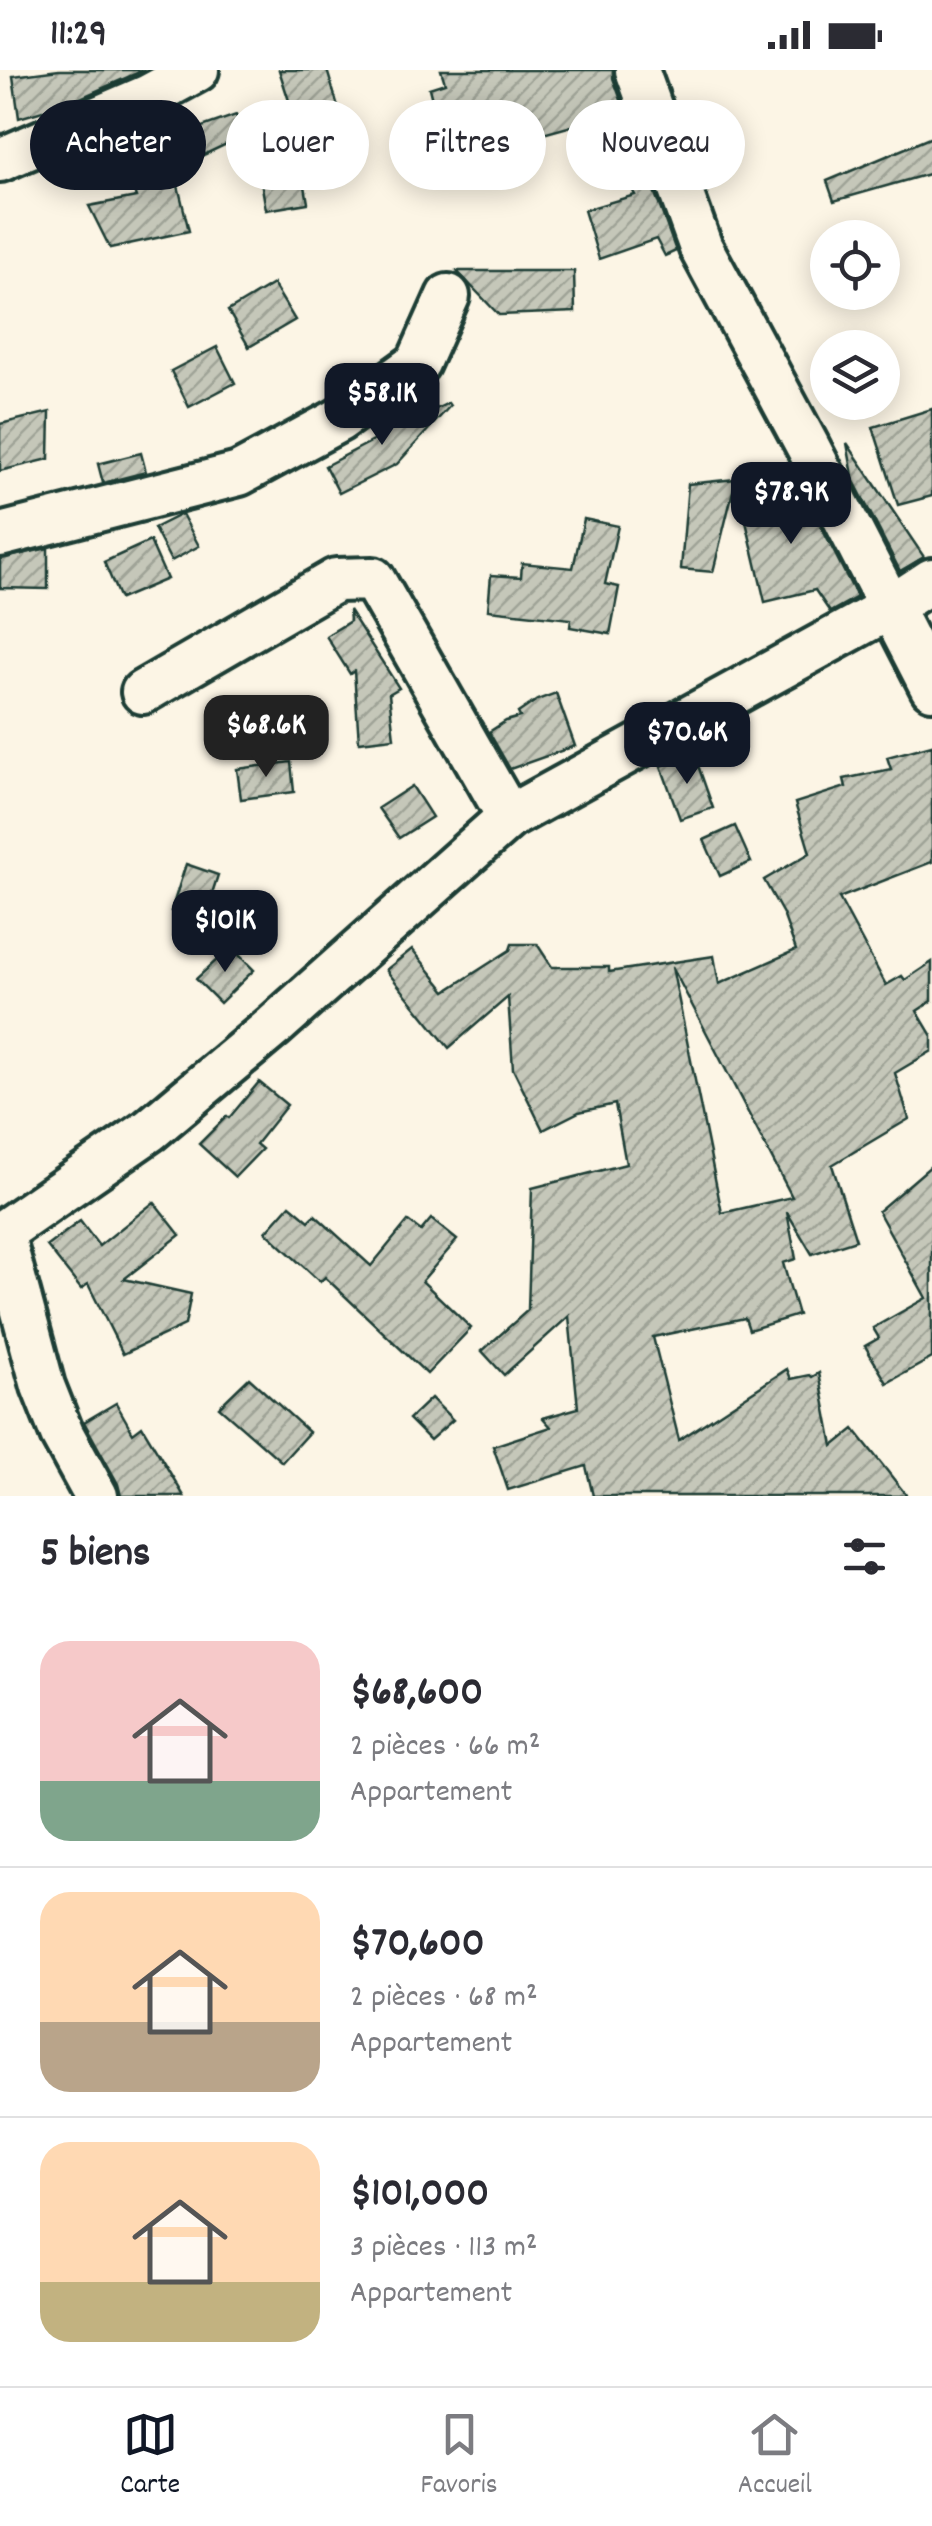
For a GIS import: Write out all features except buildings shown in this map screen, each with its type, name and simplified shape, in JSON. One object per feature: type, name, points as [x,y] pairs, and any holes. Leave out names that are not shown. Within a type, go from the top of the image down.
[{"type":"street","points":[[0,160],[149,96],[197,70]]},
{"type":"street","points":[[637,70],[700,248],[932,688]]},
{"type":"street","points":[[0,534],[239,474],[339,420],[418,363],[448,296]]},
{"type":"street","points":[[142,692],[336,580],[373,579],[510,817]]},
{"type":"street","points":[[96,1496],[62,1434],[43,1386],[1,1234],[150,1130],[510,817],[891,608],[932,580]]}]
